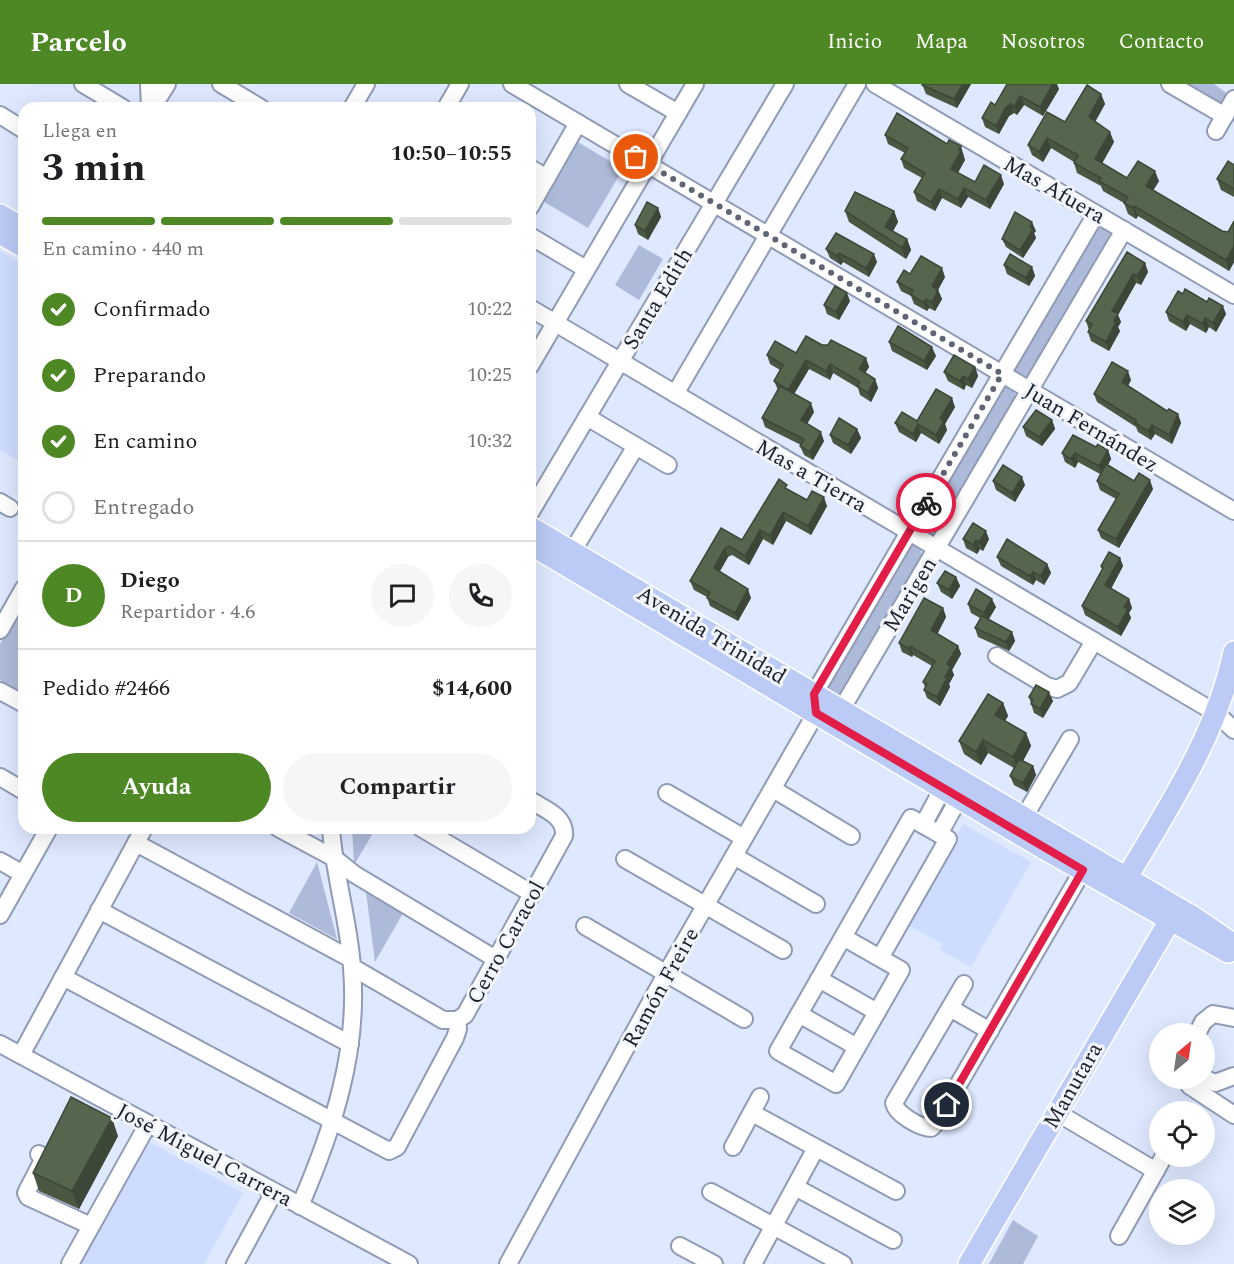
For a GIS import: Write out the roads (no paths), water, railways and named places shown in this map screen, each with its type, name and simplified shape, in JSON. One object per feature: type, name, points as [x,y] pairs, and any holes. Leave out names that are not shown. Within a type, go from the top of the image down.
[{"type":"main road","points":[[0,215],[18,226]]},
{"type":"main road","points":[[0,233],[18,244]]},
{"type":"main road","name":"Avenida Trinidad","points":[[536,531],[815,704],[951,793],[1083,870],[1122,885]]},
{"type":"main road","name":"Avenida Trinidad","points":[[536,547],[815,704],[841,710],[1023,819],[1122,885],[1234,945]]},
{"type":"main road","points":[[1122,885],[1186,776],[1216,713],[1234,652]]},
{"type":"main road","name":"Avenida Trinidad","points":[[1173,914],[1234,954]]},
{"type":"main road","name":"Manutara","points":[[972,1263],[1056,1112],[1173,914]]},
{"type":"street","points":[[83,84],[113,102]]},
{"type":"street","points":[[149,84],[150,102]]},
{"type":"street","points":[[155,102],[167,84]]},
{"type":"street","points":[[222,84],[251,102]]},
{"type":"street","points":[[356,102],[366,84]]},
{"type":"street","points":[[450,102],[460,84]]},
{"type":"street","name":"Juan Fernández","points":[[512,84],[1234,511]]},
{"type":"street","points":[[628,84],[678,113]]},
{"type":"street","points":[[536,356],[695,84]]},
{"type":"street","name":"Santa Edith","points":[[536,503],[785,84]]},
{"type":"street","points":[[675,394],[857,84]]},
{"type":"street","name":"Mas Afuera","points":[[875,84],[1234,295]]},
{"type":"street","points":[[1170,84],[1225,116]]},
{"type":"street","points":[[1216,131],[1234,99]]},
{"type":"street","points":[[0,115],[18,126]]},
{"type":"street","points":[[536,196],[578,123]]},
{"type":"street","points":[[536,172],[546,178]]},
{"type":"street","name":"Marigen","points":[[815,704],[909,532],[1096,214]]},
{"type":"street","name":"Marigen","points":[[841,710],[1124,230]]},
{"type":"street","points":[[536,240],[586,269]]},
{"type":"street","name":"Mas a Tierra","points":[[536,312],[1216,713],[1234,730]]},
{"type":"street","points":[[587,417],[668,465]]},
{"type":"street","points":[[572,552],[636,446]]},
{"type":"street","points":[[0,630],[18,599]]},
{"type":"street","points":[[997,656],[1047,686],[1057,689],[1070,682],[1094,641]]},
{"type":"street","points":[[0,690],[18,700]]},
{"type":"street","name":"Ramón Freire","points":[[508,1264],[666,974],[772,789],[815,704]]},
{"type":"street","points":[[1023,819],[1070,739]]},
{"type":"street","points":[[0,777],[18,788]]},
{"type":"street","points":[[772,789],[851,836]]},
{"type":"street","points":[[667,793],[744,838]]},
{"type":"street","points":[[923,825],[951,793]]},
{"type":"street","points":[[939,834],[951,793]]},
{"type":"street","name":"Cerro Caracol","points":[[140,835],[439,1018],[457,1020],[467,1011],[565,831],[559,818],[536,804]]},
{"type":"street","points":[[843,937],[901,970],[836,1084],[778,1051],[799,1014],[819,979],[843,937],[911,818],[948,839],[880,958]]},
{"type":"street","points":[[0,915],[46,834]]},
{"type":"street","points":[[289,834],[334,858],[354,874],[494,958]]},
{"type":"street","points":[[300,1206],[334,1123],[350,1044],[352,963],[332,834]]},
{"type":"street","points":[[431,834],[531,893]]},
{"type":"street","points":[[21,1056],[140,835]]},
{"type":"street","points":[[734,856],[816,904]]},
{"type":"street","points":[[625,859],[783,950]]},
{"type":"street","points":[[0,861],[23,874]]},
{"type":"street","points":[[964,984],[894,1103],[898,1111],[925,1128],[931,1128],[936,1124],[1083,870]]},
{"type":"street","points":[[99,910],[350,1044]]},
{"type":"street","points":[[585,926],[744,1019]]},
{"type":"street","points":[[63,977],[385,1150],[393,1151],[455,1038],[458,1029],[457,1020]]},
{"type":"street","points":[[819,979],[877,1012]]},
{"type":"street","points":[[950,1008],[990,1031]]},
{"type":"street","points":[[799,1014],[857,1047]]},
{"type":"street","points":[[1202,1023],[1213,1014],[1234,1018]]},
{"type":"street","name":"José Miguel Carrera","points":[[0,1044],[409,1264]]},
{"type":"street","points":[[1215,1083],[1234,1076]]},
{"type":"street","points":[[1195,1089],[1234,1115]]},
{"type":"street","points":[[733,1147],[760,1097]]},
{"type":"street","points":[[1056,1112],[1149,1158]]},
{"type":"street","points":[[752,1113],[896,1191]]},
{"type":"street","points":[[70,1264],[148,1124]]},
{"type":"street","points":[[753,1264],[816,1148]]},
{"type":"street","points":[[39,1154],[43,1160],[42,1166],[26,1193],[28,1197],[91,1226]]},
{"type":"street","points":[[1119,1236],[1158,1167]]},
{"type":"street","points":[[795,1187],[892,1240]]},
{"type":"street","points":[[236,1264],[274,1192]]},
{"type":"street","points":[[711,1192],[843,1264]]},
{"type":"street","points":[[680,1245],[714,1264]]}]
